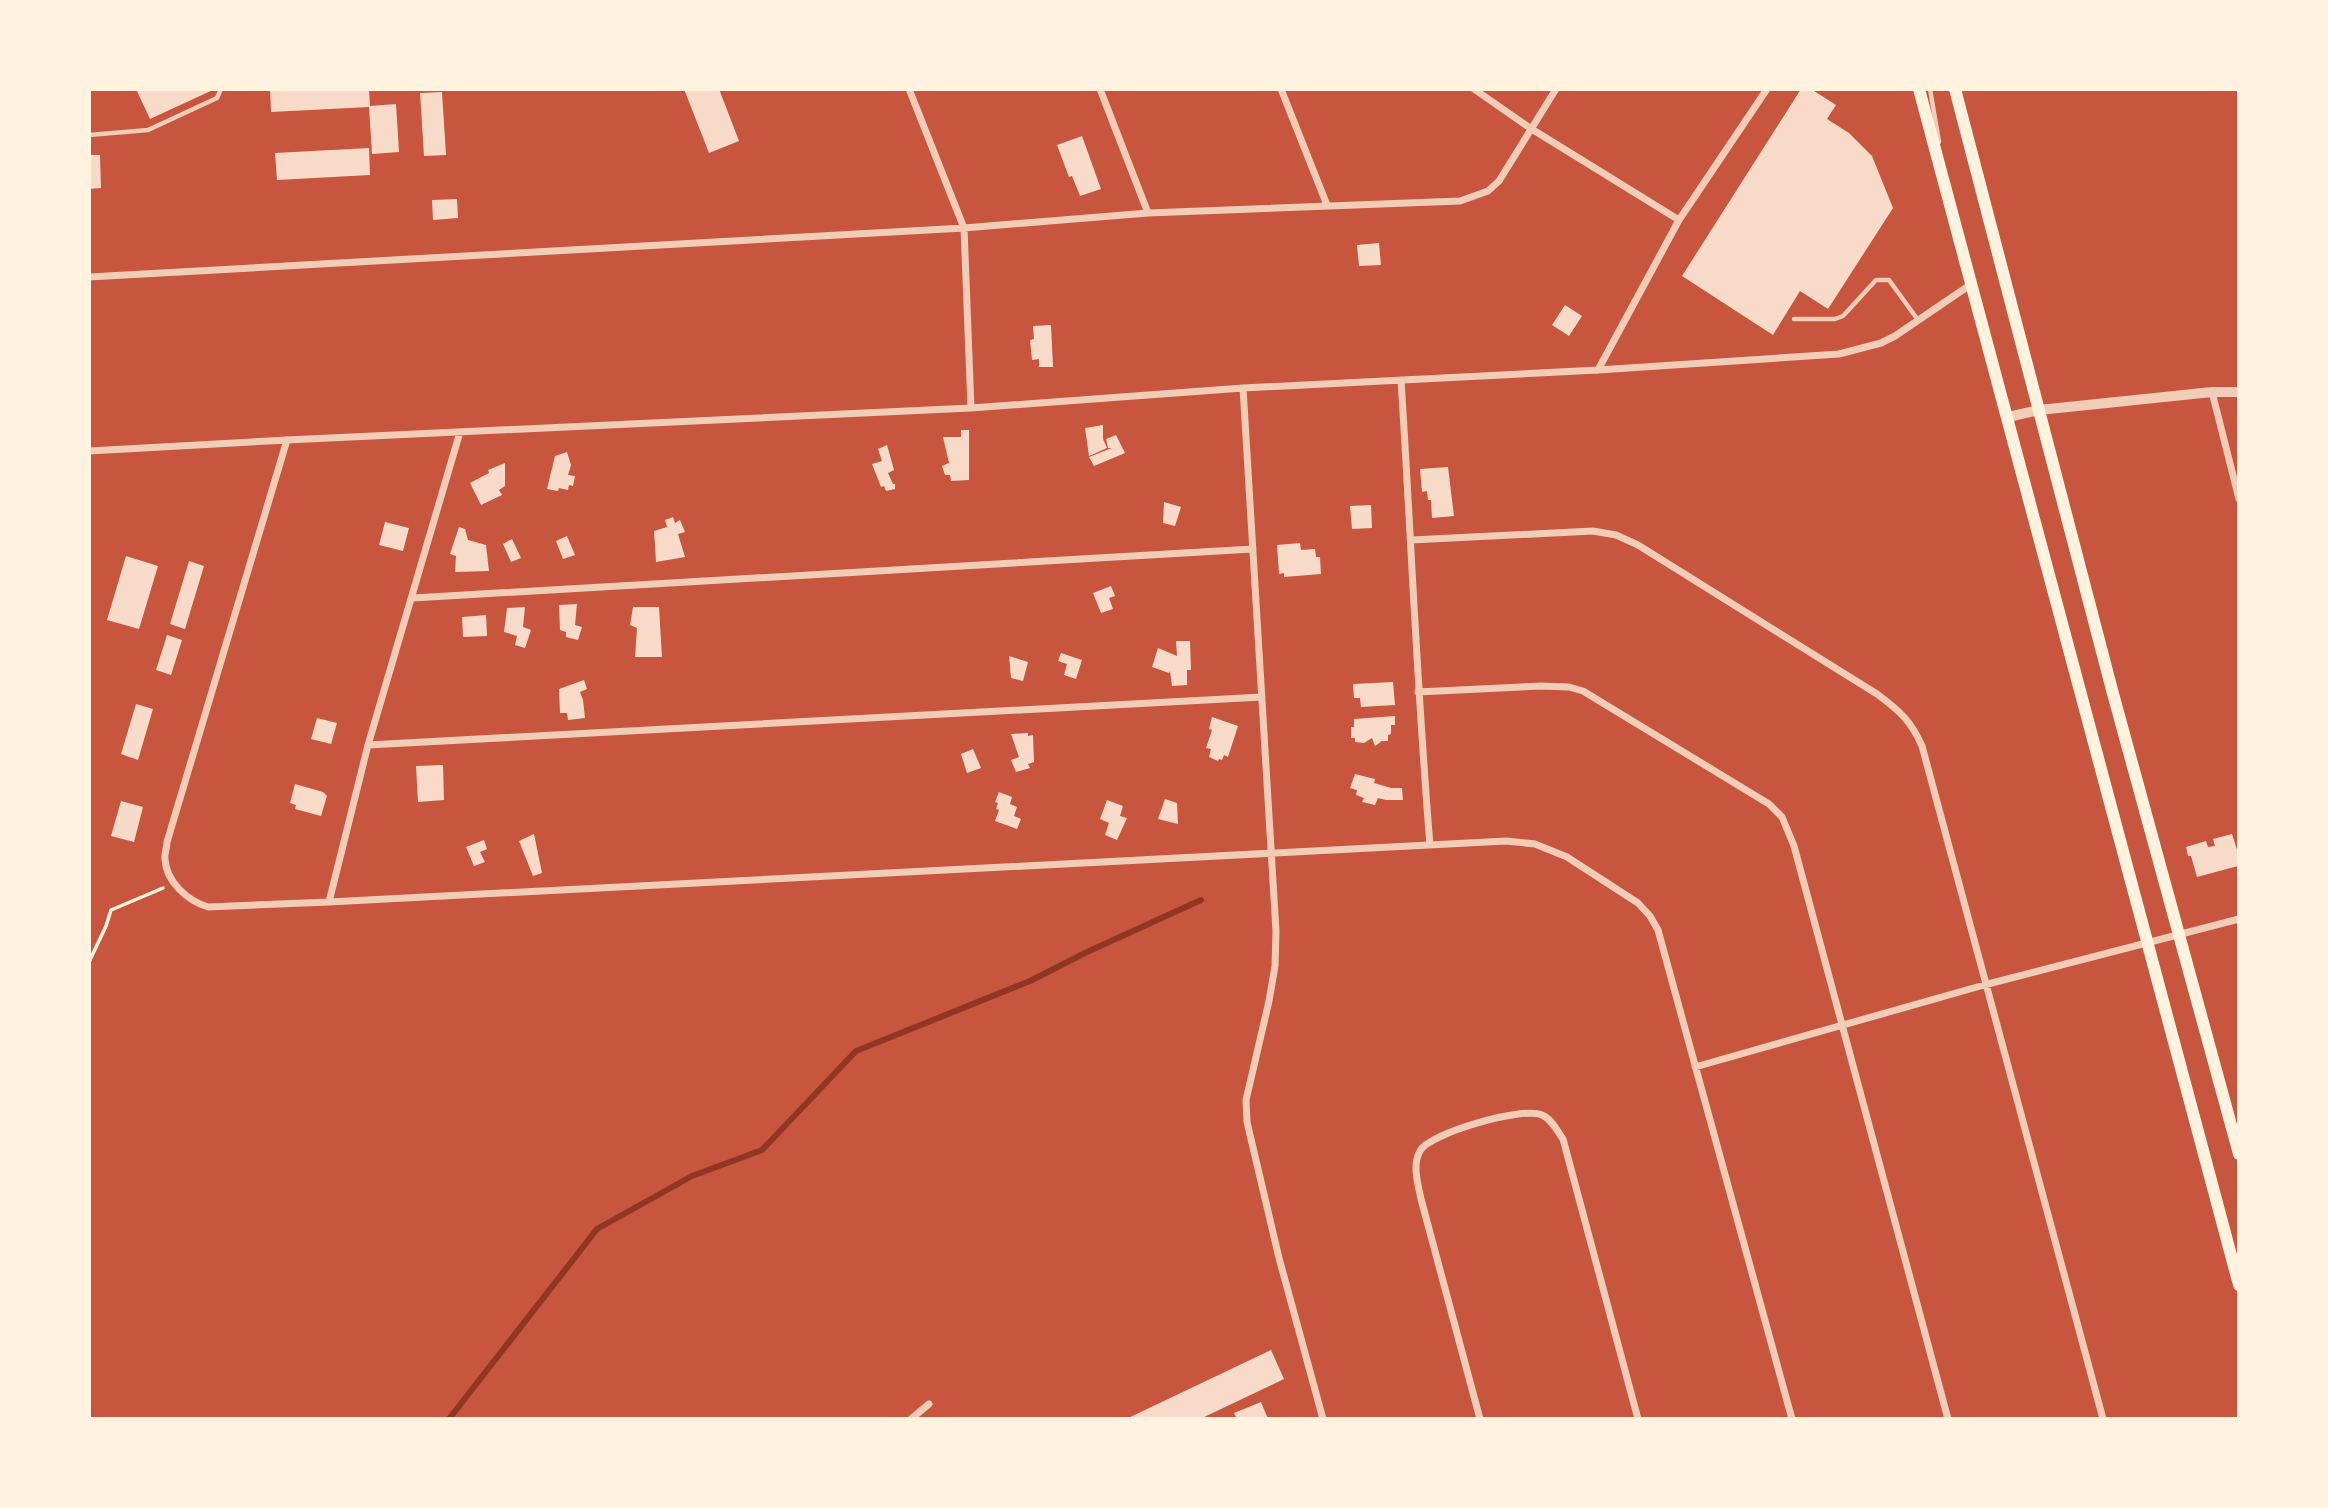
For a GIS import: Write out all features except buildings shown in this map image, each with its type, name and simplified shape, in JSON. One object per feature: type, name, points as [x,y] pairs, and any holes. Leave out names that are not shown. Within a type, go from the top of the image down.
[{"type":"main road","points":[[1919,89],[2239,1285]]},
{"type":"main road","points":[[1955,89],[2239,1154]]},
{"type":"street","points":[[909,89],[964,228],[971,408]]},
{"type":"street","points":[[1100,89],[1148,213]]},
{"type":"street","points":[[1281,89],[1327,205]]},
{"type":"street","points":[[1474,89],[1530,128],[1679,220]]},
{"type":"street","points":[[89,277],[964,228],[1148,213],[1460,201],[1489,191],[1499,181],[1556,89]]},
{"type":"street","points":[[1598,370],[1679,220],[1767,89]]},
{"type":"street","points":[[89,451],[971,408],[1243,388],[1598,370],[1839,354],[1881,343],[1970,285]]},
{"type":"street","points":[[1401,380],[1412,540],[1418,692],[1430,845]]},
{"type":"street","points":[[1243,388],[1276,931],[1275,966],[1247,1100],[1247,1122],[1279,1258],[1323,1419]]},
{"type":"street","points":[[2212,392],[2239,499]]},
{"type":"street","points":[[2008,417],[2039,410],[2212,392],[2239,392]]},
{"type":"street","points":[[328,902],[368,746],[460,432]]},
{"type":"street","points":[[287,440],[167,842],[165,859],[174,881],[193,903],[208,907],[328,902],[1270,852],[1506,841],[1535,844],[1567,857],[1638,903],[1658,930],[1792,1419]]},
{"type":"street","points":[[1412,540],[1593,531],[1616,535],[1649,552],[1877,694],[1913,726],[1922,746],[1984,985],[2103,1419]]},
{"type":"street","points":[[413,598],[1253,549]]},
{"type":"street","points":[[1418,692],[1541,686],[1569,687],[1583,691],[1769,804],[1782,817],[1794,846],[1948,1419]]},
{"type":"street","points":[[368,746],[1262,697]]},
{"type":"street","points":[[1695,1067],[1984,985],[2239,919]]},
{"type":"street","points":[[1480,1419],[1421,1199],[1416,1165],[1419,1152],[1425,1143],[1529,1111],[1544,1115],[1563,1139],[1638,1419]]},
{"type":"street","points":[[911,1419],[929,1404]]},
{"type":"lane","points":[[89,135],[148,130],[217,98],[221,89]]},
{"type":"lane","points":[[1930,89],[1943,181]]},
{"type":"lane","points":[[1794,319],[1835,319],[1843,316],[1876,280],[1882,278],[1889,280],[1918,320]]},
{"type":"path","points":[[89,962],[111,909],[174,881]]},
{"type":"waterway","points":[[449,1419],[597,1229],[692,1176],[762,1150],[856,1051],[1030,981],[1201,900]]}]
